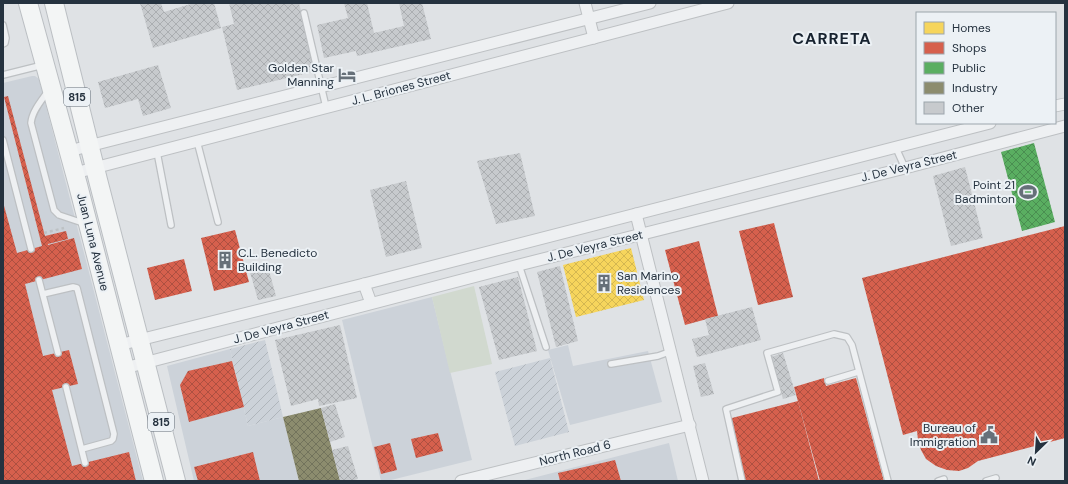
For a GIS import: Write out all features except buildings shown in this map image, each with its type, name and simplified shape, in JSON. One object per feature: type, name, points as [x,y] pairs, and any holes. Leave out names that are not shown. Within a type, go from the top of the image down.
[{"type":"main road","name":"Juan Luna Avenue","points":[[28,3],[75,173],[154,481]]},
{"type":"main road","name":"Juan Luna Avenue","points":[[54,3],[89,145],[176,481]]},
{"type":"street","points":[[585,3],[594,38]]},
{"type":"street","name":"J. L. Briones Street","points":[[69,151],[650,3]]},
{"type":"street","name":"J. L. Briones Street","points":[[75,173],[728,3]]},
{"type":"street","name":"J. De Veyra Street","points":[[119,345],[364,284],[986,124]]},
{"type":"street","name":"J. De Veyra Street","points":[[125,368],[519,264],[905,168],[1065,126]]},
{"type":"street","points":[[636,214],[669,352],[690,425],[703,481]]},
{"type":"street","points":[[364,284],[371,303]]},
{"type":"street","name":"North Road 6","points":[[461,481],[690,425]]},
{"type":"lane","points":[[304,13],[326,107]]},
{"type":"lane","points":[[3,25],[6,38],[5,43],[3,44]]},
{"type":"lane","points":[[3,75],[45,64]]},
{"type":"lane","points":[[51,86],[34,112],[32,123],[54,210],[59,215],[88,225]]},
{"type":"lane","points":[[3,140],[31,249]]},
{"type":"lane","points":[[197,141],[218,222]]},
{"type":"lane","points":[[896,148],[905,168]]},
{"type":"lane","points":[[157,152],[171,225]]},
{"type":"lane","points":[[519,264],[546,347]]},
{"type":"lane","points":[[39,280],[58,353]]},
{"type":"lane","points":[[43,294],[73,287],[77,288],[112,426],[114,436],[111,441],[82,449]]},
{"type":"lane","points":[[742,481],[726,409],[778,392],[767,353],[834,334],[848,337],[852,345],[888,481]]},
{"type":"lane","points":[[612,364],[658,356],[669,352]]},
{"type":"lane","points":[[828,380],[858,372]]},
{"type":"lane","points":[[66,387],[85,463]]},
{"type":"lane","points":[[986,481],[996,478]]},
{"type":"path","points":[[44,233],[64,228]]},
{"type":"shaded area","points":[[32,76],[39,79],[143,481],[3,481],[3,83]]},
{"type":"shaded area","points":[[474,286],[492,364],[450,373],[432,297]]},
{"type":"shaded area","points":[[432,297],[472,460],[387,481],[381,481],[342,320]]},
{"type":"shaded area","points":[[265,340],[283,417],[248,426],[230,349]]},
{"type":"shaded area","points":[[568,345],[573,366],[648,351],[662,402],[570,425],[548,350]]},
{"type":"shaded area","points":[[230,349],[248,426],[283,417],[299,481],[194,481],[167,366]]},
{"type":"shaded area","points":[[550,358],[569,432],[515,446],[495,372]]},
{"type":"shaded area","points":[[669,443],[678,481],[521,481]]},
{"type":"place","name":"Golden Star Manning","points":[[347,75]]},
{"type":"place","name":"Point 21 Badminton","points":[[1028,192]]},
{"type":"place","name":"C.L. Benedicto Building","points":[[225,260]]},
{"type":"place","name":"San Marino Residences","points":[[604,283]]},
{"type":"place","name":"Bureau of Immigration","points":[[989,435]]},
{"type":"district","name":"CARRETA","points":[[832,38]]}]
